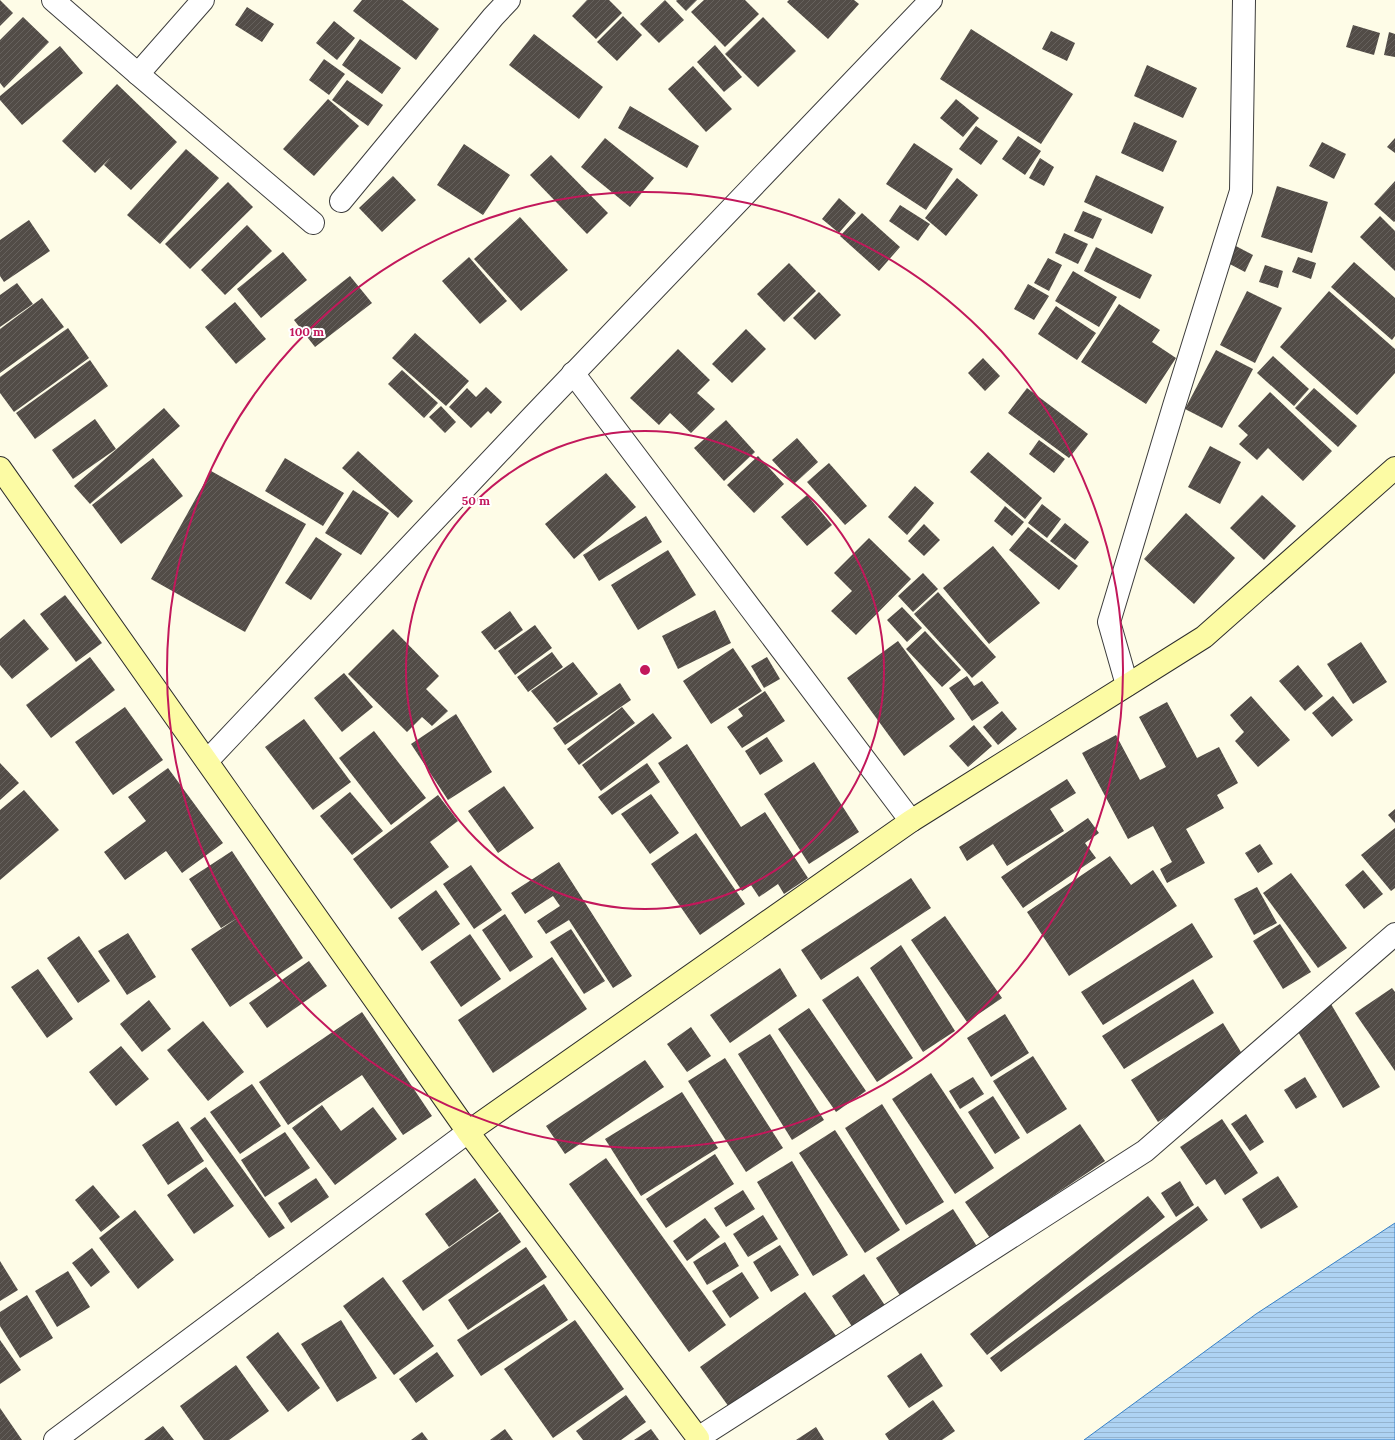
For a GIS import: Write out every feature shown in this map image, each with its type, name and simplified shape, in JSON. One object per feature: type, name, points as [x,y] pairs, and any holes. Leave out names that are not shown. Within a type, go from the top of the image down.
[{"type":"street","points":[[53,0],[313,223]]},
{"type":"street","points":[[138,74],[203,0]]},
{"type":"street","points":[[341,201],[493,17],[509,0]]},
{"type":"street","points":[[207,761],[573,373],[931,0]]},
{"type":"street","points":[[1127,685],[1109,622],[1241,191],[1244,0]]},
{"type":"street","points":[[573,373],[912,820]]},
{"type":"street","points":[[0,468],[468,1132],[698,1438],[1145,1151],[1395,934]]},
{"type":"street","points":[[55,1440],[468,1132],[912,820],[1204,637],[1395,468]]},
{"type":"water","points":[[1395,1223],[1395,1440],[1084,1440],[1256,1314]]},
{"type":"building","points":[[0,0],[13,13],[0,26]]},
{"type":"building","points":[[362,0],[402,0],[439,29],[416,60],[353,11]]},
{"type":"building","points":[[587,0],[609,0],[622,13],[596,39],[572,16]]},
{"type":"building","points":[[665,0],[684,20],[659,43],[640,24]]},
{"type":"building","points":[[697,0],[686,11],[676,1]]},
{"type":"building","points":[[704,0],[745,0],[759,14],[725,47],[691,12]]},
{"type":"building","points":[[789,0],[854,0],[859,4],[828,39],[787,2]]},
{"type":"building","points":[[247,7],[274,24],[262,42],[235,25]]},
{"type":"building","points":[[623,16],[642,35],[617,61],[597,42]]},
{"type":"building","points":[[23,17],[49,42],[4,88],[0,83],[0,40]]},
{"type":"building","points":[[763,17],[796,51],[758,87],[725,54]]},
{"type":"building","points":[[334,21],[355,38],[337,60],[316,43]]},
{"type":"building","points":[[1353,25],[1380,33],[1374,55],[1346,47]]},
{"type":"building","points":[[971,29],[1073,94],[1041,144],[940,79]]},
{"type":"building","points":[[1051,31],[1075,43],[1067,61],[1042,49]]},
{"type":"building","points":[[1389,32],[1395,34],[1395,57],[1384,55]]},
{"type":"building","points":[[534,34],[603,87],[579,119],[509,65]]},
{"type":"building","points":[[360,39],[401,68],[382,94],[342,65]]},
{"type":"building","points":[[715,45],[742,77],[724,92],[697,62]]},
{"type":"building","points":[[60,46],[83,73],[22,125],[0,100],[0,96]]},
{"type":"building","points":[[324,59],[345,74],[329,95],[309,80]]},
{"type":"building","points":[[1147,65],[1197,88],[1183,118],[1134,96]]},
{"type":"building","points":[[693,66],[732,109],[706,132],[668,89]]},
{"type":"building","points":[[347,80],[383,105],[368,126],[332,100]]},
{"type":"building","points":[[117,84],[177,142],[131,190],[104,165],[111,157],[95,173],[62,141]]},
{"type":"building","points":[[328,99],[359,126],[314,176],[283,149]]},
{"type":"building","points":[[956,99],[979,118],[963,137],[940,118]]},
{"type":"building","points":[[630,106],[699,146],[687,168],[618,128]]},
{"type":"building","points":[[1134,122],[1177,141],[1163,172],[1121,153]]},
{"type":"building","points":[[976,126],[998,141],[981,165],[959,149]]},
{"type":"building","points":[[1018,136],[1041,151],[1025,175],[1002,159]]},
{"type":"building","points":[[605,138],[654,178],[630,207],[581,167]]},
{"type":"building","points":[[1395,138],[1395,153],[1387,147]]},
{"type":"building","points":[[1322,142],[1346,154],[1334,179],[1309,166]]},
{"type":"building","points":[[914,143],[953,169],[926,210],[886,184]]},
{"type":"building","points":[[464,144],[510,175],[483,215],[437,185]]},
{"type":"building","points":[[186,149],[219,178],[160,244],[127,215]]},
{"type":"building","points":[[551,155],[608,213],[587,234],[530,175]]},
{"type":"building","points":[[1040,158],[1054,167],[1044,186],[1029,178]]},
{"type":"building","points":[[1096,175],[1164,207],[1152,234],[1084,202]]},
{"type":"building","points":[[393,176],[416,200],[382,232],[359,208]]},
{"type":"building","points":[[957,178],[978,195],[946,236],[925,218]]},
{"type":"building","points":[[1395,181],[1395,221],[1394,222],[1374,204]]},
{"type":"building","points":[[228,182],[253,207],[190,269],[165,244]]},
{"type":"building","points":[[1277,186],[1328,202],[1312,253],[1261,237]]},
{"type":"building","points":[[839,198],[856,213],[839,233],[822,219]]},
{"type":"building","points":[[900,205],[930,224],[918,241],[889,221]]},
{"type":"building","points":[[1083,211],[1102,219],[1093,239],[1074,231]]},
{"type":"building","points":[[862,213],[900,247],[879,271],[840,236]]},
{"type":"building","points":[[1380,216],[1395,231],[1395,271],[1360,237]]},
{"type":"building","points":[[520,217],[568,270],[521,311],[474,259]]},
{"type":"building","points":[[29,220],[50,251],[4,282],[0,276],[0,240]]},
{"type":"building","points":[[247,225],[272,251],[225,295],[201,270]]},
{"type":"building","points":[[1064,233],[1088,244],[1078,264],[1055,253]]},
{"type":"building","points":[[1232,244],[1253,255],[1245,272],[1224,261]]},
{"type":"building","points":[[1096,247],[1152,275],[1140,299],[1084,271]]},
{"type":"building","points":[[283,252],[307,280],[261,318],[237,289]]},
{"type":"building","points":[[469,257],[507,301],[480,324],[442,281]]},
{"type":"building","points":[[1298,257],[1316,263],[1311,279],[1292,272]]},
{"type":"building","points":[[1048,258],[1062,265],[1049,291],[1034,283]]},
{"type":"building","points":[[1354,262],[1395,298],[1395,336],[1392,340],[1331,287]]},
{"type":"building","points":[[789,263],[816,291],[784,322],[757,294]]},
{"type":"building","points":[[1265,265],[1283,271],[1278,288],[1259,282]]},
{"type":"building","points":[[1073,271],[1117,297],[1099,327],[1055,301]]},
{"type":"building","points":[[350,276],[372,303],[315,347],[294,320]]},
{"type":"building","points":[[17,283],[33,304],[0,327],[0,295]]},
{"type":"building","points":[[1028,284],[1049,296],[1034,320],[1014,309]]},
{"type":"building","points":[[1247,291],[1282,308],[1255,363],[1220,345]]},
{"type":"building","points":[[1329,291],[1395,349],[1395,373],[1357,415],[1280,347]]},
{"type":"building","points":[[819,292],[841,315],[815,340],[793,318]]},
{"type":"building","points":[[42,298],[64,327],[0,373],[0,329]]},
{"type":"building","points":[[235,302],[266,339],[236,364],[205,327]]},
{"type":"building","points":[[1119,304],[1160,330],[1152,342],[1176,358],[1146,404],[1081,362]]},
{"type":"building","points":[[1056,306],[1096,333],[1077,360],[1038,334]]},
{"type":"building","points":[[68,328],[89,358],[14,412],[0,393],[0,377]]},
{"type":"building","points":[[746,329],[766,349],[732,383],[712,364]]},
{"type":"building","points":[[415,333],[469,381],[446,406],[392,358]]},
{"type":"building","points":[[678,349],[710,380],[697,393],[715,409],[691,433],[670,413],[659,425],[630,398]]},
{"type":"building","points":[[1216,350],[1253,369],[1222,428],[1185,409]]},
{"type":"building","points":[[1273,356],[1309,389],[1294,406],[1257,373]]},
{"type":"building","points":[[983,358],[1000,376],[985,391],[968,373]]},
{"type":"building","points":[[90,360],[108,386],[35,439],[16,413]]},
{"type":"building","points":[[402,370],[438,403],[424,418],[388,384]]},
{"type":"building","points":[[486,387],[502,402],[491,414],[488,411],[471,428],[449,407],[467,388],[476,397]]},
{"type":"building","points":[[1027,388],[1088,434],[1069,458],[1008,413]]},
{"type":"building","points":[[1314,388],[1357,426],[1338,447],[1295,408]]},
{"type":"building","points":[[1270,392],[1332,451],[1303,481],[1268,448],[1257,460],[1239,444],[1248,435],[1238,426]]},
{"type":"building","points":[[441,406],[456,422],[445,433],[429,417]]},
{"type":"building","points":[[164,408],[180,426],[90,504],[74,486]]},
{"type":"building","points":[[95,419],[116,449],[73,479],[52,450]]},
{"type":"building","points":[[726,420],[755,452],[724,481],[694,448]]},
{"type":"building","points":[[797,438],[818,462],[794,484],[772,460]]},
{"type":"building","points":[[1039,440],[1065,459],[1054,473],[1029,454]]},
{"type":"building","points":[[1210,446],[1241,462],[1220,504],[1188,487]]},
{"type":"building","points":[[358,451],[413,501],[398,518],[342,468]]},
{"type":"building","points":[[988,452],[1042,498],[1025,519],[970,472]]},
{"type":"building","points":[[758,456],[784,484],[754,513],[727,485]]},
{"type":"building","points":[[153,458],[183,496],[121,544],[92,505]]},
{"type":"building","points":[[285,458],[344,493],[323,526],[265,491]]},
{"type":"building","points":[[829,463],[867,506],[845,525],[807,482]]},
{"type":"building","points":[[211,471],[306,524],[245,632],[151,579]]},
{"type":"building","points":[[606,473],[636,507],[574,559],[545,524]]},
{"type":"building","points":[[915,486],[934,503],[907,535],[888,517]]},
{"type":"building","points":[[353,490],[389,513],[361,555],[325,533]]},
{"type":"building","points":[[807,495],[832,525],[807,546],[781,517]]},
{"type":"building","points":[[1262,495],[1296,526],[1264,560],[1230,528]]},
{"type":"building","points":[[1042,504],[1061,519],[1047,538],[1028,523]]},
{"type":"building","points":[[1005,506],[1024,522],[1012,536],[994,521]]},
{"type":"building","points":[[1186,513],[1235,558],[1194,604],[1144,559]]},
{"type":"building","points":[[646,516],[662,542],[599,581],[583,555]]},
{"type":"building","points":[[1065,523],[1089,542],[1075,560],[1050,541]]},
{"type":"building","points":[[924,524],[940,540],[924,556],[908,541]]},
{"type":"building","points":[[1028,527],[1078,566],[1059,590],[1009,550]]},
{"type":"building","points":[[316,537],[342,554],[311,600],[285,583]]},
{"type":"building","points":[[869,538],[911,579],[856,635],[831,611],[852,591],[834,573]]},
{"type":"building","points":[[993,546],[1040,603],[989,644],[943,588]]},
{"type":"building","points":[[668,550],[696,595],[638,630],[611,585]]},
{"type":"building","points":[[923,573],[938,589],[913,612],[898,596]]},
{"type":"building","points":[[938,592],[996,657],[972,678],[914,614]]},
{"type":"building","points":[[65,595],[102,643],[76,662],[40,614]]},
{"type":"building","points":[[902,607],[922,628],[907,642],[887,620]]},
{"type":"building","points":[[715,610],[731,643],[678,669],[662,636]]},
{"type":"building","points":[[510,611],[523,630],[495,650],[481,632]]},
{"type":"building","points":[[24,619],[49,649],[12,679],[0,665],[0,639]]},
{"type":"building","points":[[535,625],[552,648],[515,675],[498,651]]},
{"type":"building","points":[[393,629],[439,676],[426,689],[448,711],[432,726],[422,717],[407,732],[348,674]]},
{"type":"building","points":[[925,631],[961,670],[942,687],[906,649]]},
{"type":"building","points":[[898,641],[955,719],[904,756],[847,678]]},
{"type":"building","points":[[1361,642],[1387,682],[1353,704],[1327,664]]},
{"type":"building","points":[[733,648],[762,691],[711,724],[683,681]]},
{"type":"building","points":[[552,652],[563,667],[528,692],[517,677]]},
{"type":"building","points":[[90,657],[115,690],[51,738],[26,705]]},
{"type":"building","points":[[767,657],[780,679],[764,688],[751,666]]},
{"type":"building","points":[[573,662],[598,694],[557,723],[531,691]]},
{"type":"building","points":[[1298,665],[1323,696],[1305,711],[1279,681]]},
{"type":"building","points":[[344,673],[373,707],[342,732],[314,698]]},
{"type":"building","points":[[967,676],[974,686],[982,681],[999,703],[972,721],[949,688]]},
{"type":"building","points":[[620,683],[631,700],[565,745],[553,728]]},
{"type":"building","points":[[765,691],[785,721],[742,748],[727,727],[743,716],[738,709]]},
{"type":"building","points":[[1251,696],[1290,740],[1258,767],[1235,741],[1244,732],[1230,715]]},
{"type":"building","points":[[1333,696],[1353,720],[1332,737],[1312,713]]},
{"type":"building","points":[[1167,702],[1197,758],[1219,747],[1238,783],[1217,795],[1224,808],[1186,829],[1205,863],[1167,883],[1160,869],[1172,862],[1153,826],[1128,839],[1082,753],[1116,735],[1140,780],[1166,767],[1139,717]]},
{"type":"building","points":[[125,707],[163,760],[113,795],[75,742]]},
{"type":"building","points":[[622,707],[635,723],[579,765],[567,749]]},
{"type":"building","points":[[1002,711],[1017,729],[998,745],[983,727]]},
{"type":"building","points":[[653,713],[672,738],[601,791],[582,765]]},
{"type":"building","points":[[456,714],[492,772],[448,800],[411,744]]},
{"type":"building","points":[[304,719],[351,782],[313,810],[265,747]]},
{"type":"building","points":[[974,725],[992,746],[968,767],[949,746]]},
{"type":"building","points":[[374,731],[426,798],[391,825],[339,758]]},
{"type":"building","points":[[767,737],[783,761],[760,775],[745,751]]},
{"type":"building","points":[[687,744],[741,827],[765,812],[808,878],[784,894],[778,884],[759,897],[751,885],[742,891],[658,763]]},
{"type":"building","points":[[814,762],[859,832],[809,864],[764,794]]},
{"type":"building","points":[[0,763],[19,783],[0,800]]},
{"type":"building","points":[[647,763],[660,782],[612,815],[598,797]]},
{"type":"building","points":[[168,768],[223,843],[182,873],[166,851],[125,880],[104,852],[146,821],[128,797]]},
{"type":"building","points":[[1067,779],[1076,793],[1050,809],[1064,831],[1007,866],[993,844],[967,861],[959,847]]},
{"type":"building","points":[[504,786],[534,828],[498,853],[468,811]]},
{"type":"building","points":[[24,790],[59,830],[0,880],[0,810]]},
{"type":"building","points":[[350,792],[383,831],[352,855],[320,816]]},
{"type":"building","points":[[651,794],[679,833],[650,854],[621,814]]},
{"type":"building","points":[[438,795],[458,821],[430,842],[449,867],[391,909],[353,859]]},
{"type":"building","points":[[1395,809],[1395,823],[1388,815]]},
{"type":"building","points":[[1088,818],[1099,833],[1085,843],[1096,858],[1023,908],[1001,877]]},
{"type":"building","points":[[1395,828],[1395,888],[1391,891],[1361,855]]},
{"type":"building","points":[[696,833],[745,904],[700,935],[651,864]]},
{"type":"building","points":[[1260,844],[1273,864],[1258,873],[1245,853]]},
{"type":"building","points":[[232,851],[303,958],[230,1007],[191,949],[239,917],[221,928],[189,879]]},
{"type":"building","points":[[1110,856],[1131,885],[1153,870],[1177,906],[1069,976],[1027,912]]},
{"type":"building","points":[[559,862],[632,976],[613,988],[569,920],[546,934],[537,921],[560,906],[553,896],[525,914],[511,893]]},
{"type":"building","points":[[471,865],[502,910],[474,929],[443,884]]},
{"type":"building","points":[[1363,870],[1383,894],[1364,909],[1345,885]]},
{"type":"building","points":[[1291,873],[1347,948],[1318,968],[1263,893]]},
{"type":"building","points":[[911,878],[931,908],[821,980],[801,950]]},
{"type":"building","points":[[1257,887],[1277,923],[1254,935],[1234,899]]},
{"type":"building","points":[[436,890],[460,924],[422,951],[398,918]]},
{"type":"building","points":[[505,914],[533,957],[510,972],[482,930]]},
{"type":"building","points":[[945,916],[1002,998],[967,1022],[911,940]]},
{"type":"building","points":[[1192,923],[1213,957],[1103,1025],[1081,992]]},
{"type":"building","points":[[1280,924],[1311,972],[1283,989],[1253,941]]},
{"type":"building","points":[[571,929],[605,981],[584,994],[550,942]]},
{"type":"building","points":[[128,933],[156,977],[127,995],[98,951]]},
{"type":"building","points":[[470,934],[501,979],[461,1007],[430,962]]},
{"type":"building","points":[[79,936],[110,981],[78,1003],[47,958]]},
{"type":"building","points":[[901,945],[955,1031],[923,1052],[870,968]]},
{"type":"building","points":[[552,957],[587,1009],[493,1073],[458,1020]]},
{"type":"building","points":[[309,961],[327,986],[267,1028],[249,1003]]},
{"type":"building","points":[[780,968],[797,996],[730,1043],[710,1015]]},
{"type":"building","points":[[38,969],[73,1019],[47,1038],[11,987]]},
{"type":"building","points":[[858,976],[913,1058],[877,1082],[822,1000]]},
{"type":"building","points":[[1193,979],[1214,1013],[1124,1069],[1102,1036]]},
{"type":"building","points":[[1392,988],[1395,992],[1395,1071],[1355,1013]]},
{"type":"building","points":[[1328,999],[1380,1087],[1343,1108],[1291,1020]]},
{"type":"building","points":[[149,1000],[171,1029],[142,1052],[120,1024]]},
{"type":"building","points":[[809,1008],[866,1091],[836,1112],[778,1029]]},
{"type":"building","points":[[362,1012],[432,1116],[403,1135],[362,1075],[288,1125],[259,1082]]},
{"type":"building","points":[[1005,1014],[1029,1053],[991,1077],[967,1038]]},
{"type":"building","points":[[203,1021],[244,1072],[208,1101],[167,1050]]},
{"type":"building","points":[[1223,1023],[1249,1065],[1158,1122],[1131,1080]]},
{"type":"building","points":[[691,1027],[711,1056],[687,1072],[667,1044]]},
{"type":"building","points":[[770,1034],[824,1120],[792,1140],[738,1054]]},
{"type":"building","points":[[121,1046],[149,1079],[116,1106],[89,1072]]},
{"type":"building","points":[[1033,1056],[1067,1109],[1027,1134],[993,1081]]},
{"type":"building","points":[[725,1058],[783,1148],[746,1172],[688,1081]]},
{"type":"building","points":[[645,1060],[664,1087],[565,1154],[546,1126]]},
{"type":"building","points":[[931,1073],[994,1168],[955,1194],[892,1099]]},
{"type":"building","points":[[973,1077],[984,1094],[960,1109],[949,1091]]},
{"type":"building","points":[[1305,1077],[1317,1097],[1296,1109],[1284,1090]]},
{"type":"building","points":[[252,1084],[281,1126],[240,1154],[210,1112]]},
{"type":"building","points":[[682,1092],[718,1148],[641,1196],[605,1139]]},
{"type":"building","points":[[993,1096],[1020,1138],[995,1154],[968,1112]]},
{"type":"building","points":[[882,1104],[944,1202],[906,1225],[845,1128]]},
{"type":"building","points":[[322,1105],[341,1131],[373,1107],[397,1139],[335,1185],[292,1128]]},
{"type":"building","points":[[1246,1114],[1264,1142],[1250,1151],[1231,1124]]},
{"type":"building","points":[[205,1117],[285,1228],[269,1238],[190,1128]]},
{"type":"building","points":[[1222,1119],[1258,1173],[1225,1195],[1215,1179],[1206,1185],[1180,1147]]},
{"type":"building","points":[[178,1121],[204,1161],[168,1185],[142,1145]]},
{"type":"building","points":[[1080,1124],[1105,1161],[990,1238],[965,1202]]},
{"type":"building","points":[[835,1130],[900,1230],[865,1253],[799,1153]]},
{"type":"building","points":[[285,1132],[310,1168],[265,1197],[241,1160]]},
{"type":"building","points":[[715,1154],[734,1184],[666,1228],[646,1199]]},
{"type":"building","points":[[606,1158],[726,1325],[689,1352],[569,1184]]},
{"type":"building","points":[[792,1161],[848,1255],[813,1276],[757,1182]]},
{"type":"building","points":[[206,1167],[234,1206],[194,1234],[167,1195]]},
{"type":"building","points":[[1278,1176],[1298,1207],[1261,1229],[1242,1199]]},
{"type":"building","points":[[316,1178],[329,1197],[291,1223],[278,1203]]},
{"type":"building","points":[[475,1178],[499,1211],[449,1247],[425,1214]]},
{"type":"building","points":[[1180,1181],[1194,1205],[1176,1217],[1161,1193]]},
{"type":"building","points":[[93,1185],[120,1217],[101,1232],[75,1200]]},
{"type":"building","points":[[743,1190],[755,1209],[726,1227],[714,1208]]},
{"type":"building","points":[[1148,1196],[1165,1217],[987,1355],[970,1334]]},
{"type":"building","points":[[1198,1206],[1208,1220],[1001,1372],[990,1358]]},
{"type":"building","points":[[953,1209],[980,1251],[903,1300],[876,1258]]},
{"type":"building","points":[[135,1210],[174,1260],[138,1289],[99,1238]]},
{"type":"building","points":[[500,1212],[521,1242],[423,1311],[402,1281]]},
{"type":"building","points":[[763,1215],[778,1239],[748,1257],[733,1234]]},
{"type":"building","points":[[705,1218],[720,1237],[687,1261],[673,1241]]},
{"type":"building","points":[[725,1242],[739,1266],[707,1285],[693,1262]]},
{"type":"building","points":[[780,1245],[799,1275],[771,1292],[753,1262]]},
{"type":"building","points":[[526,1247],[547,1277],[468,1330],[448,1300]]},
{"type":"building","points":[[92,1248],[110,1272],[91,1287],[72,1263]]},
{"type":"building","points":[[0,1261],[18,1290],[0,1301]]},
{"type":"building","points":[[68,1271],[90,1307],[57,1327],[35,1291]]},
{"type":"building","points":[[742,1272],[759,1298],[730,1318],[712,1291]]},
{"type":"building","points":[[864,1274],[888,1310],[855,1331],[832,1296]]},
{"type":"building","points":[[383,1277],[434,1346],[394,1375],[343,1306]]},
{"type":"building","points":[[544,1284],[568,1320],[481,1376],[457,1340]]},
{"type":"building","points":[[805,1292],[841,1343],[737,1418],[700,1367]]},
{"type":"building","points":[[27,1295],[53,1338],[20,1358],[0,1326],[0,1312]]},
{"type":"building","points":[[341,1320],[377,1378],[337,1402],[301,1344]]},
{"type":"building","points":[[575,1320],[624,1389],[553,1438],[504,1369]]},
{"type":"building","points":[[278,1332],[320,1388],[288,1412],[246,1357]]},
{"type":"building","points":[[0,1340],[21,1370],[0,1384]]},
{"type":"building","points":[[437,1352],[454,1376],[416,1403],[399,1379]]},
{"type":"building","points":[[921,1353],[943,1386],[909,1408],[887,1376]]},
{"type":"building","points":[[236,1365],[269,1411],[229,1440],[204,1440],[180,1406]]},
{"type":"building","points":[[626,1395],[646,1422],[621,1440],[583,1440],[576,1431]]},
{"type":"building","points":[[933,1400],[955,1431],[942,1440],[889,1440],[885,1434]]},
{"type":"building","points":[[0,1408],[22,1440],[0,1440]]},
{"type":"building","points":[[163,1426],[174,1440],[144,1440]]},
{"type":"building","points":[[816,1427],[824,1440],[796,1440]]},
{"type":"building","points":[[505,1429],[513,1440],[490,1440]]},
{"type":"building","points":[[651,1429],[659,1440],[634,1440]]},
{"type":"building","points":[[422,1432],[428,1440],[411,1440]]}]
